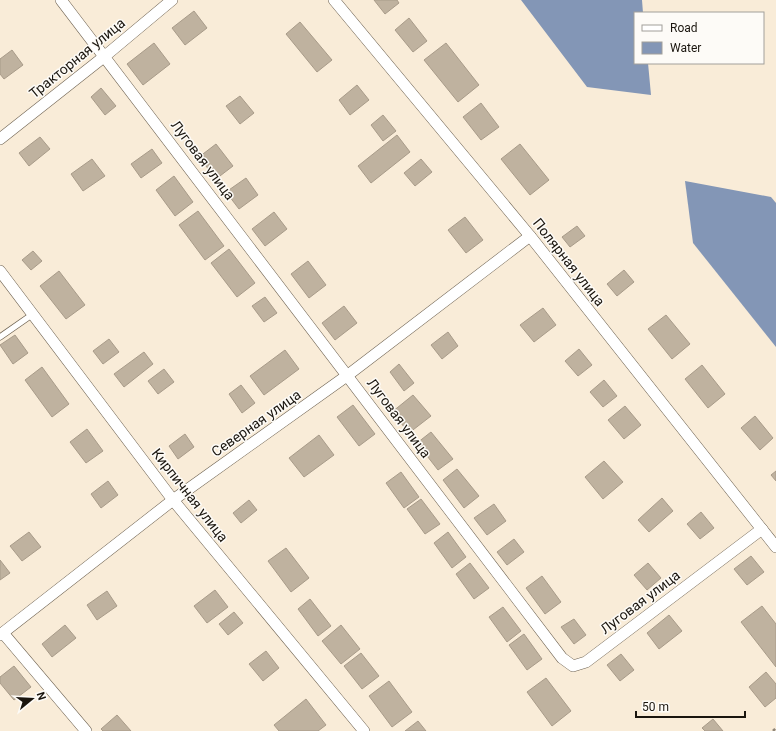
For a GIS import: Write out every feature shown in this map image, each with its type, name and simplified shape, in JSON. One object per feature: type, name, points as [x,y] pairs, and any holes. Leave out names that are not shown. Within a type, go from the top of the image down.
[{"type":"street","name":"Луговая улица","points":[[61,0],[562,658],[573,666],[586,662],[762,529]]},
{"type":"street","name":"Тракторная улица","points":[[0,138],[105,56],[172,0]]},
{"type":"street","name":"Полярная улица","points":[[334,0],[530,236],[776,547]]},
{"type":"street","name":"Северная улица","points":[[1,634],[172,500],[348,375],[530,236]]},
{"type":"street","name":"Кирпичная улица","points":[[0,270],[172,500],[360,730]]},
{"type":"street","points":[[1,634],[86,731]]},
{"type":"lane","points":[[0,337],[34,314]]},
{"type":"path","points":[[773,731],[776,728]]},
{"type":"water","points":[[521,0],[642,0],[643,12],[634,12],[634,64],[648,64],[651,95],[587,87]]},
{"type":"water","points":[[685,181],[771,197],[776,203],[776,347],[693,243]]},
{"type":"building","points":[[374,0],[397,0],[399,3],[385,14]]},
{"type":"building","points":[[194,11],[207,28],[185,45],[172,28]]},
{"type":"building","points":[[409,18],[427,41],[413,52],[395,30]]},
{"type":"building","points":[[300,22],[332,60],[317,72],[286,34]]},
{"type":"building","points":[[154,43],[170,64],[143,85],[127,64]]},
{"type":"building","points":[[446,43],[479,85],[458,102],[424,60]]},
{"type":"building","points":[[12,50],[23,65],[4,79],[0,74],[0,59]]},
{"type":"building","points":[[357,85],[369,100],[350,115],[339,100]]},
{"type":"building","points":[[101,88],[116,106],[105,115],[91,97]]},
{"type":"building","points":[[240,96],[254,113],[240,124],[226,106]]},
{"type":"building","points":[[481,103],[499,127],[481,140],[463,117]]},
{"type":"building","points":[[383,115],[396,131],[383,141],[371,125]]},
{"type":"building","points":[[397,135],[410,152],[371,183],[358,166]]},
{"type":"building","points":[[40,137],[50,149],[29,166],[19,153]]},
{"type":"building","points":[[216,144],[233,166],[216,179],[199,157]]},
{"type":"building","points":[[520,144],[549,180],[530,195],[501,159]]},
{"type":"building","points":[[152,149],[162,163],[141,178],[131,164]]},
{"type":"building","points":[[92,159],[105,176],[83,191],[71,174]]},
{"type":"building","points":[[421,159],[432,172],[415,186],[404,173]]},
{"type":"building","points":[[174,176],[193,202],[175,216],[156,190]]},
{"type":"building","points":[[246,178],[258,195],[239,209],[226,192]]},
{"type":"building","points":[[198,211],[224,246],[205,260],[179,225]]},
{"type":"building","points":[[274,212],[287,229],[265,246],[252,229]]},
{"type":"building","points":[[465,217],[483,240],[466,253],[448,230]]},
{"type":"building","points":[[577,226],[585,236],[570,247],[562,237]]},
{"type":"building","points":[[229,249],[255,283],[237,297],[211,263]]},
{"type":"building","points":[[33,251],[42,261],[31,270],[22,260]]},
{"type":"building","points":[[308,261],[326,285],[309,298],[291,274]]},
{"type":"building","points":[[624,270],[634,282],[617,296],[607,284]]},
{"type":"building","points":[[59,271],[85,305],[66,319],[40,286]]},
{"type":"building","points":[[265,297],[277,313],[264,322],[252,306]]},
{"type":"building","points":[[344,306],[357,323],[335,340],[322,323]]},
{"type":"building","points":[[543,308],[556,325],[534,342],[520,325]]},
{"type":"building","points":[[666,315],[690,344],[672,359],[648,329]]},
{"type":"building","points":[[448,332],[458,346],[442,359],[431,345]]},
{"type":"building","points":[[15,335],[28,353],[13,364],[0,345]]},
{"type":"building","points":[[109,339],[119,352],[103,364],[93,351]]},
{"type":"building","points":[[579,349],[592,365],[578,376],[565,361]]},
{"type":"building","points":[[285,350],[299,369],[264,395],[250,376]]},
{"type":"building","points":[[144,352],[153,364],[124,387],[114,374]]},
{"type":"building","points":[[399,364],[414,383],[404,391],[390,372]]},
{"type":"building","points":[[702,365],[725,394],[708,408],[685,379]]},
{"type":"building","points":[[42,367],[69,404],[52,417],[25,380]]},
{"type":"building","points":[[164,369],[174,382],[158,394],[148,381]]},
{"type":"building","points":[[604,380],[617,396],[603,407],[590,392]]},
{"type":"building","points":[[241,385],[255,403],[242,413],[229,394]]},
{"type":"building","points":[[413,395],[431,416],[409,433],[392,412]]},
{"type":"building","points":[[353,405],[375,434],[359,446],[337,417]]},
{"type":"building","points":[[625,406],[641,425],[624,439],[608,420]]},
{"type":"building","points":[[755,416],[773,438],[760,450],[741,428]]},
{"type":"building","points":[[87,429],[103,451],[86,463],[70,442]]},
{"type":"building","points":[[431,432],[453,459],[438,470],[417,443]]},
{"type":"building","points":[[185,434],[194,447],[178,459],[169,446]]},
{"type":"building","points":[[319,435],[334,455],[304,477],[289,458]]},
{"type":"building","points":[[604,461],[623,482],[603,499],[585,477]]},
{"type":"building","points":[[457,469],[479,496],[464,508],[443,480]]},
{"type":"building","points":[[776,471],[776,481],[771,475]]},
{"type":"building","points":[[401,472],[419,497],[404,508],[386,483]]},
{"type":"building","points":[[108,481],[118,495],[101,508],[91,494]]},
{"type":"building","points":[[662,498],[673,511],[649,532],[638,520]]},
{"type":"building","points":[[421,499],[440,524],[425,534],[407,509]]},
{"type":"building","points":[[249,500],[257,510],[241,523],[233,513]]},
{"type":"building","points":[[494,504],[506,521],[487,535],[474,518]]},
{"type":"building","points":[[701,512],[714,528],[700,539],[687,524]]},
{"type":"building","points":[[29,532],[41,547],[22,561],[10,546]]},
{"type":"building","points":[[448,532],[466,557],[452,568],[434,543]]},
{"type":"building","points":[[514,539],[524,552],[507,565],[497,552]]},
{"type":"building","points":[[286,548],[309,578],[291,592],[268,561]]},
{"type":"building","points":[[751,556],[764,572],[747,585],[734,569]]},
{"type":"building","points":[[0,560],[10,573],[0,580]]},
{"type":"building","points":[[470,563],[489,588],[474,599],[456,574]]},
{"type":"building","points":[[648,563],[661,578],[647,590],[634,575]]},
{"type":"building","points":[[542,576],[561,602],[545,614],[526,588]]},
{"type":"building","points":[[215,590],[228,607],[207,623],[194,606]]},
{"type":"building","points":[[107,591],[117,606],[97,620],[87,605]]},
{"type":"building","points":[[310,599],[331,626],[318,636],[298,609]]},
{"type":"building","points":[[762,606],[776,624],[776,667],[741,622]]},
{"type":"building","points":[[503,607],[521,631],[507,642],[489,617]]},
{"type":"building","points":[[234,612],[243,623],[228,635],[219,624]]},
{"type":"building","points":[[669,615],[682,631],[659,649],[647,633]]},
{"type":"building","points":[[574,619],[586,635],[574,644],[561,627]]},
{"type":"building","points":[[65,625],[76,638],[52,657],[42,644]]},
{"type":"building","points":[[341,625],[360,649],[341,664],[322,641]]},
{"type":"building","points":[[524,634],[542,659],[527,670],[509,645]]},
{"type":"building","points":[[266,651],[279,668],[263,681],[249,664]]},
{"type":"building","points":[[361,653],[379,676],[362,689],[344,666]]},
{"type":"building","points":[[621,654],[634,670],[620,681],[607,665]]},
{"type":"building","points":[[14,666],[31,687],[14,700],[0,683],[0,677]]},
{"type":"building","points":[[766,672],[776,684],[776,698],[765,707],[749,687]]},
{"type":"building","points":[[546,678],[571,711],[552,726],[527,692]]},
{"type":"building","points":[[389,681],[412,712],[392,727],[369,696]]},
{"type":"building","points":[[306,699],[326,725],[318,731],[279,731],[274,725]]},
{"type":"building","points":[[117,715],[131,731],[103,731],[101,729]]},
{"type":"building","points":[[713,719],[723,731],[705,731],[702,728]]},
{"type":"building","points":[[418,721],[426,731],[405,731]]}]
